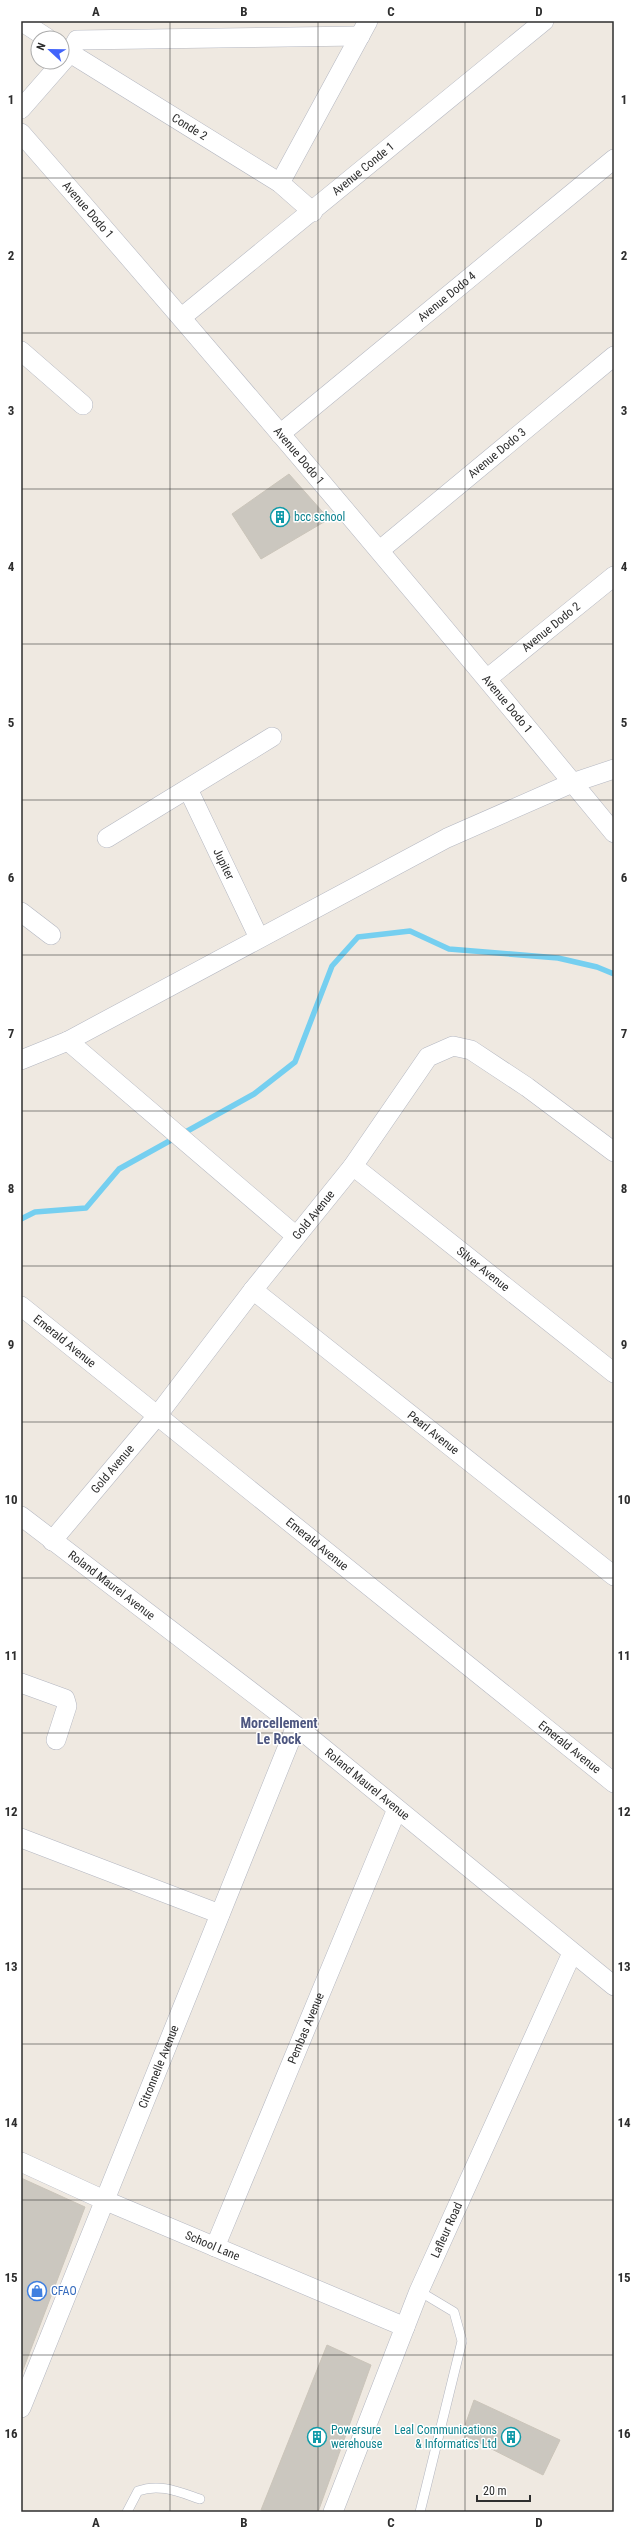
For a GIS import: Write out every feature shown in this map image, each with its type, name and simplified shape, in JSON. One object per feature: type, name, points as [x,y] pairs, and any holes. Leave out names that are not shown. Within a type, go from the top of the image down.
[{"type":"street","points":[[21,21],[35,30]]},
{"type":"street","name":"Avenue Conde 1","points":[[182,317],[313,212],[544,21]]},
{"type":"street","points":[[70,47],[77,40],[364,28]]},
{"type":"street","points":[[280,183],[364,28]]},
{"type":"street","name":"Conde 2","points":[[70,53],[280,183],[313,212]]},
{"type":"street","points":[[21,109],[51,70]]},
{"type":"street","name":"Avenue Dodo 1","points":[[21,133],[182,317],[380,550],[488,678],[614,833]]},
{"type":"street","name":"Avenue Dodo 4","points":[[280,434],[614,159]]},
{"type":"street","points":[[21,351],[83,405]]},
{"type":"street","name":"Avenue Dodo 3","points":[[380,550],[614,356]]},
{"type":"street","name":"Avenue Dodo 2","points":[[488,678],[614,576]]},
{"type":"street","points":[[107,838],[272,737]]},
{"type":"street","points":[[21,1060],[68,1042],[447,838],[572,783],[614,769]]},
{"type":"street","name":"Jupiter","points":[[188,789],[259,938]]},
{"type":"street","points":[[21,912],[51,935]]},
{"type":"street","points":[[68,1042],[201,1153],[296,1236]]},
{"type":"street","name":"Gold Avenue","points":[[52,1541],[157,1416],[253,1290],[353,1166],[428,1057],[452,1046],[471,1050],[527,1087],[614,1152]]},
{"type":"street","name":"Silver Avenue","points":[[353,1166],[614,1373]]},
{"type":"street","name":"Pearl Avenue","points":[[253,1290],[614,1576]]},
{"type":"street","name":"Emerald Avenue","points":[[21,1306],[614,1783]]},
{"type":"street","name":"Roland Maurel Avenue","points":[[21,1516],[296,1726],[614,1986]]},
{"type":"street","points":[[21,1683],[65,1700],[67,1706],[56,1740]]},
{"type":"street","name":"Citronnelle Avenue","points":[[21,2408],[296,1726]]},
{"type":"street","name":"Pembas Avenue","points":[[215,2248],[397,1809]]},
{"type":"street","points":[[21,1838],[220,1914]]},
{"type":"street","name":"Lafleur Road","points":[[334,2512],[419,2291],[572,1953]]},
{"type":"street","name":"School Lane","points":[[21,2162],[215,2248],[405,2327]]},
{"type":"lane","points":[[419,2291],[454,2312],[462,2341],[420,2512]]},
{"type":"lane","points":[[127,2512],[138,2491],[150,2487],[162,2487],[200,2499]]},
{"type":"building","name":"bcc school","points":[[289,474],[329,519],[261,559],[232,514]]},
{"type":"building","name":"CFAO","points":[[21,2178],[85,2207],[21,2375]]},
{"type":"building","name":"Powersure werehouse","points":[[327,2345],[371,2365],[318,2512],[266,2512],[261,2510]]},
{"type":"building","name":"Leal Communications & Informatics Ltd","points":[[474,2400],[560,2440],[543,2475],[462,2434]]},
{"type":"waterway","points":[[21,1219],[35,1212],[86,1208],[119,1169],[254,1094],[295,1062],[332,966],[358,937],[410,931],[449,949],[558,958],[597,967],[614,974]]},
{"type":"place","name":"bcc school","points":[[280,517]]},
{"type":"place","name":"CFAO","points":[[37,2291]]},
{"type":"place","name":"Powersure werehouse","points":[[317,2437]]},
{"type":"place","name":"Leal Communications & Informatics Ltd","points":[[511,2437]]},
{"type":"district","name":"Morcellement Le Rock","points":[[279,1732]]}]
